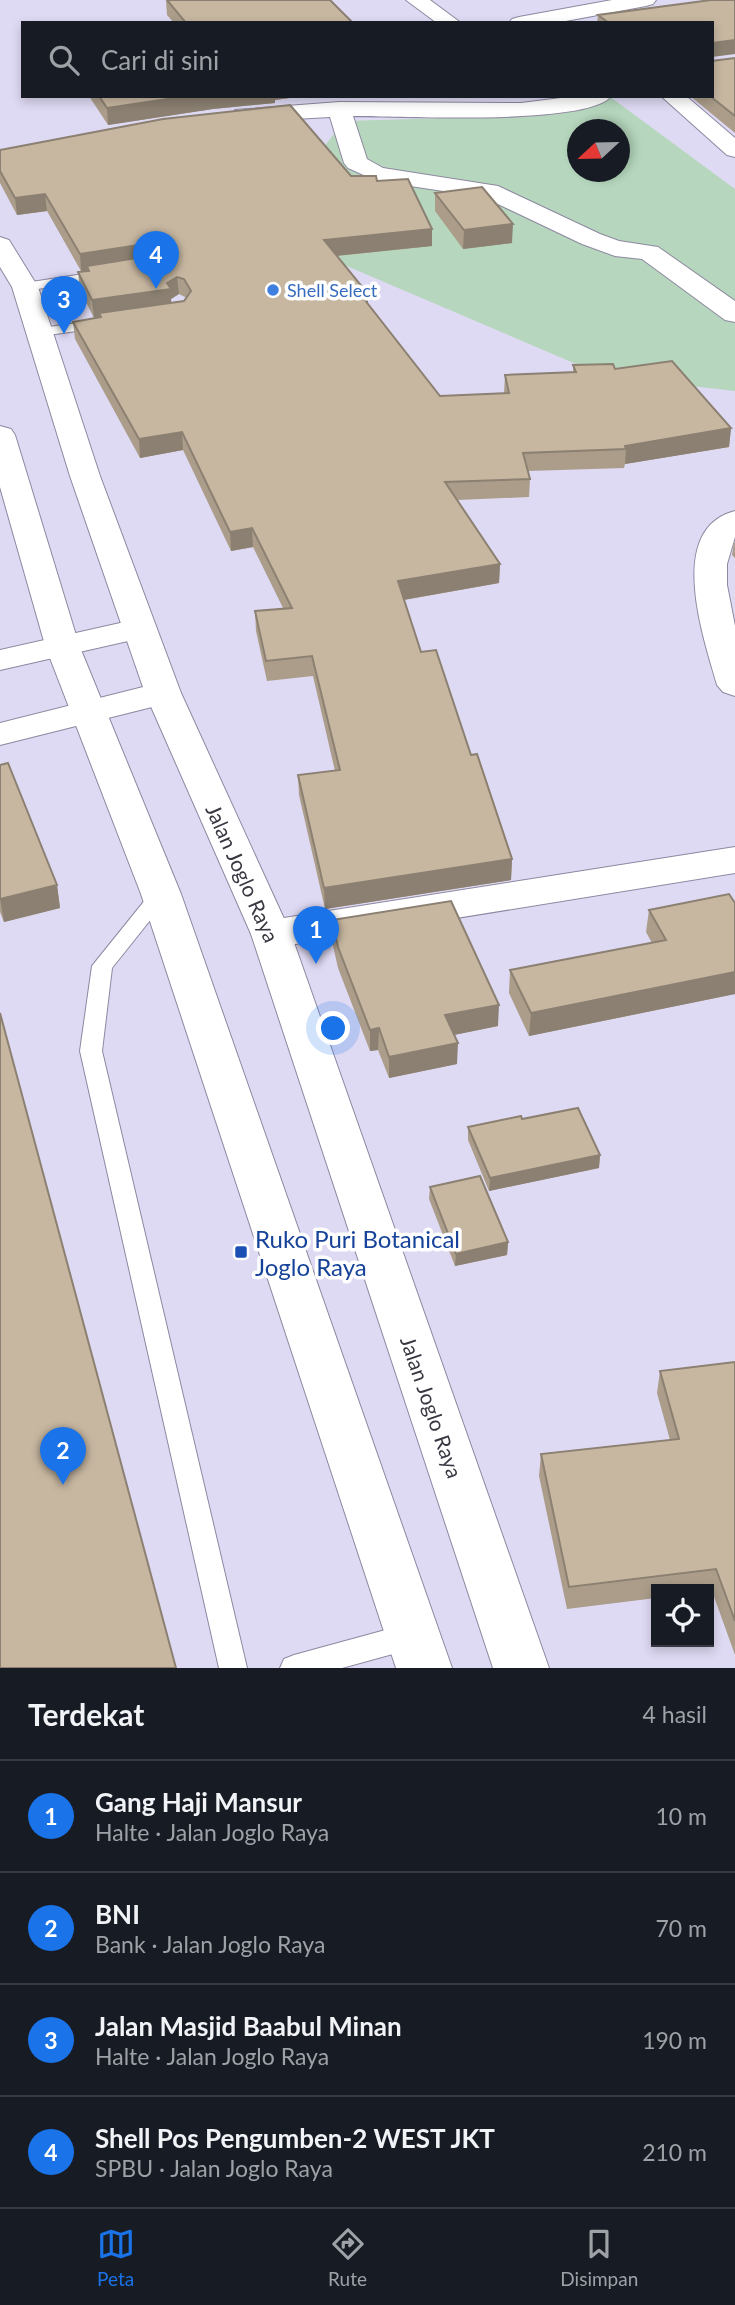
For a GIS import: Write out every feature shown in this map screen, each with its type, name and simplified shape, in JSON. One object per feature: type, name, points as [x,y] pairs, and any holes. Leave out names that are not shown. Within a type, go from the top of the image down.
[{"type":"main road","points":[[416,0],[448,21]]},
{"type":"main road","points":[[530,21],[646,0]]},
{"type":"main road","points":[[221,117],[339,109],[561,107],[593,98]]},
{"type":"main road","points":[[674,98],[735,150]]},
{"type":"main road","points":[[339,109],[356,163],[364,169],[377,174],[489,191],[591,239],[615,247],[649,252],[735,314]]},
{"type":"main road","points":[[431,204],[489,191]]},
{"type":"main road","name":"Jalan Joglo Raya","points":[[0,245],[25,287],[85,476],[163,693],[271,934],[521,1668]]},
{"type":"main road","points":[[0,435],[9,499],[62,645],[161,894],[418,1652]]},
{"type":"main road","points":[[735,521],[721,532],[713,549],[710,589],[720,637],[735,685]]},
{"type":"main road","points":[[0,660],[138,629]]},
{"type":"main road","points":[[0,734],[163,693]]},
{"type":"main road","points":[[271,934],[735,860]]},
{"type":"lane","points":[[25,287],[120,272]]},
{"type":"lane","points":[[41,332],[120,322]]},
{"type":"lane","points":[[161,894],[102,966],[91,1051],[233,1668]]},
{"type":"lane","points":[[295,1668],[418,1652]]},
{"type":"green space","points":[[597,98],[612,98],[735,189],[735,391],[604,376],[260,229],[344,121],[481,117]]},
{"type":"building","points":[[167,0],[330,0],[351,21],[184,21]]},
{"type":"building","points":[[711,0],[735,0],[735,40],[714,43],[714,21],[606,21],[598,15]]},
{"type":"building","points":[[735,58],[735,116],[712,98],[714,61]]},
{"type":"building","points":[[100,98],[174,98],[107,108]]},
{"type":"building","points":[[290,105],[351,176],[376,176],[377,181],[408,179],[432,229],[324,240],[368,294],[361,295],[440,396],[509,393],[505,375],[576,372],[573,365],[613,364],[615,369],[672,361],[731,428],[625,446],[626,449],[523,453],[530,479],[445,482],[500,564],[398,581],[421,652],[436,650],[471,755],[477,754],[512,859],[324,888],[298,775],[340,770],[312,656],[266,661],[255,611],[292,608],[252,528],[230,532],[182,432],[139,439],[73,322],[101,317],[99,313],[184,301],[191,291],[184,279],[177,277],[167,283],[171,289],[92,300],[78,272],[89,271],[87,266],[143,257],[156,268],[168,268],[172,261],[161,249],[145,244],[80,254],[45,194],[15,198],[0,171],[0,150],[163,119]]},
{"type":"building","points":[[482,187],[513,224],[464,230],[435,193]]},
{"type":"building","points":[[8,763],[57,885],[0,899],[0,765]]},
{"type":"building","points":[[729,894],[735,903],[735,972],[531,1013],[510,970],[666,940],[649,910]]},
{"type":"building","points":[[451,901],[499,1005],[445,1015],[458,1043],[389,1057],[379,1028],[370,1030],[338,947],[332,920]]},
{"type":"building","points":[[0,1013],[176,1668],[0,1668]]},
{"type":"building","points":[[578,1108],[600,1155],[490,1178],[468,1127]]},
{"type":"building","points":[[480,1176],[508,1242],[456,1254],[430,1187]]},
{"type":"building","points":[[735,1362],[735,1621],[716,1569],[569,1587],[541,1454],[679,1439],[660,1371]]},
{"type":"place","name":"Shell Pos Pengumben-2 WEST JKT","points":[[156,289]]},
{"type":"place","name":"Shell Select","points":[[273,290]]},
{"type":"place","name":"Jalan Masjid Baabul Minan","points":[[64,334]]},
{"type":"place","name":"Gang Haji Mansur","points":[[316,964]]},
{"type":"place","name":"Ruko Puri Botanical Joglo Raya","points":[[241,1252]]},
{"type":"place","name":"BNI","points":[[63,1485]]}]
